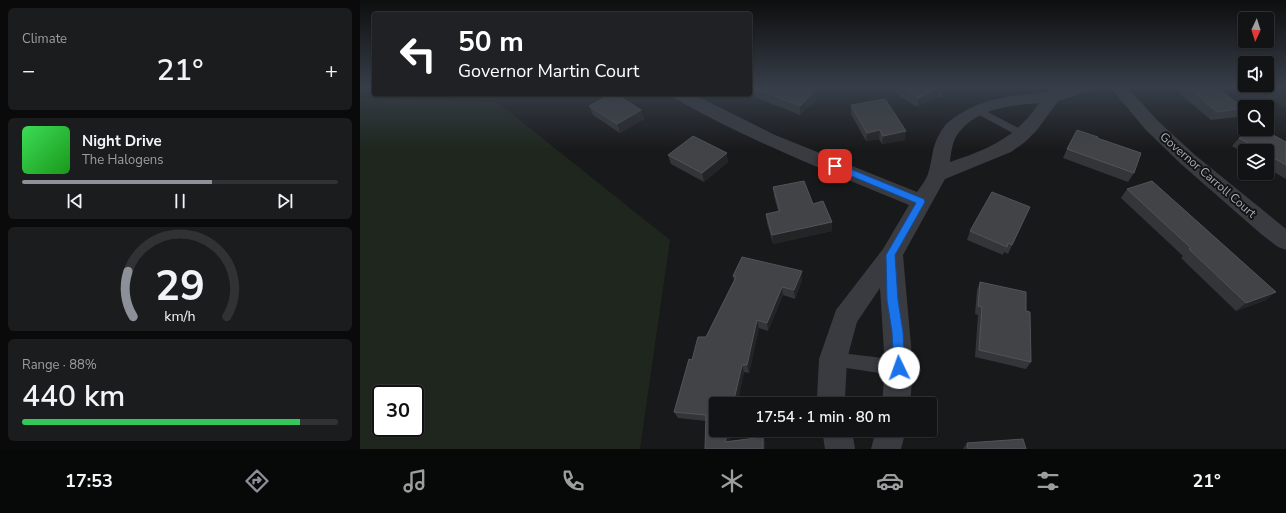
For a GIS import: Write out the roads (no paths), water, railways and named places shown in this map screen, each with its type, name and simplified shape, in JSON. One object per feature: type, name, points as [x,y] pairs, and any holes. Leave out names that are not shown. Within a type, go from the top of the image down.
[{"type":"street","points":[[705,108],[764,137],[921,202]]},
{"type":"street","points":[[831,397],[833,359],[845,318],[890,255],[938,174],[942,149],[950,133],[961,121],[984,108]]},
{"type":"street","points":[[938,174],[1005,147],[1022,134],[1045,108]]},
{"type":"street","name":"Governor Carroll Court","points":[[1137,108],[1156,129],[1196,167],[1286,241]]},
{"type":"street","points":[[890,255],[892,300],[897,332],[899,368],[897,397]]},
{"type":"street","points":[[838,437],[840,449]]},
{"type":"street","points":[[886,449],[889,437]]},
{"type":"lane","points":[[978,110],[1022,134]]},
{"type":"lane","points":[[833,359],[899,368]]}]
